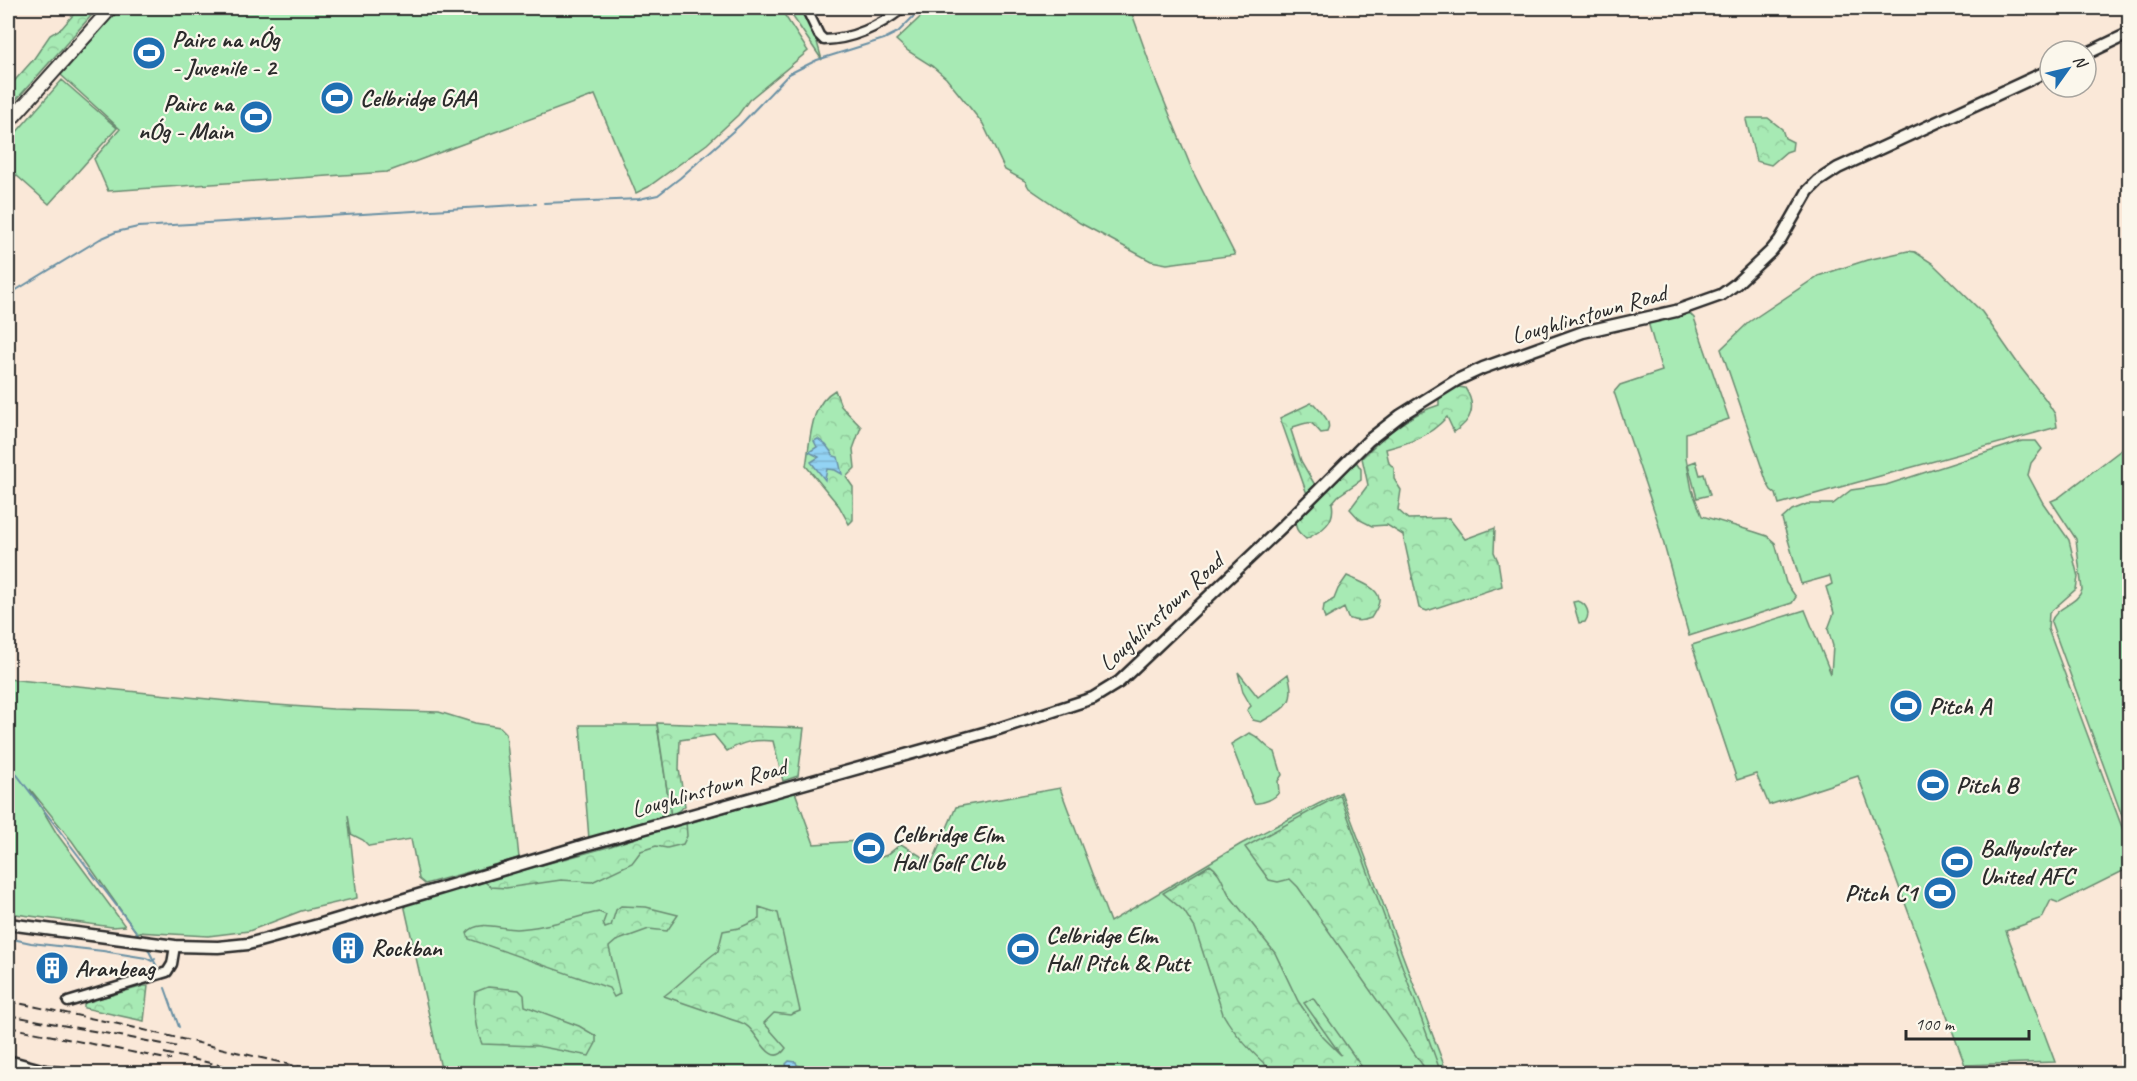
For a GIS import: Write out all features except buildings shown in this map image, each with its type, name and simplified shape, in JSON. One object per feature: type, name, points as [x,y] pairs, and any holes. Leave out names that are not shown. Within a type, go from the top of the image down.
[{"type":"main road","points":[[8,123],[111,8]]},
{"type":"street","points":[[806,8],[819,35],[824,40],[867,31],[903,8]]},
{"type":"street","points":[[2098,48],[2130,33]]},
{"type":"street","name":"Loughlinstown Road","points":[[8,924],[175,946],[218,947],[248,944],[585,845],[998,729],[1093,698],[1119,682],[1284,525],[1369,440],[1401,415],[1457,380],[1483,368],[1583,332],[1676,311],[1721,295],[1743,279],[1776,246],[1801,201],[1822,178],[1838,168],[2038,76]]},
{"type":"street","points":[[68,1002],[167,972],[172,964],[175,946]]},
{"type":"street","points":[[8,1060],[70,1074]]},
{"type":"green space","points":[[79,8],[98,8],[8,109],[8,88],[33,60],[50,35],[62,28]]},
{"type":"green space","name":"Celbridge GAA","points":[[120,8],[780,8],[808,51],[749,100],[738,115],[707,144],[648,187],[636,193],[595,95],[387,172],[108,191],[94,159],[120,129],[61,75]]},
{"type":"green space","points":[[787,8],[801,8],[817,42],[822,60]]},
{"type":"green space","points":[[930,8],[1130,8],[1156,81],[1193,172],[1235,255],[1167,264],[1151,261],[1080,223],[1029,188],[1025,181],[1005,170],[983,124],[946,78],[896,40]]},
{"type":"green space","points":[[62,80],[117,128],[49,204],[8,168],[8,142]]},
{"type":"green space","points":[[1748,118],[1768,118],[1782,129],[1785,138],[1793,142],[1792,150],[1786,152],[1771,165],[1756,161],[1746,120]]},
{"type":"green space","points":[[1908,251],[1915,252],[1932,263],[1982,312],[2046,400],[2055,414],[2057,427],[1779,504],[1776,494],[1767,483],[1721,349],[1749,322],[1818,276],[1867,260]]},
{"type":"green space","points":[[1688,312],[1694,318],[1729,419],[1686,433],[1686,458],[1692,490],[1702,516],[1767,536],[1775,543],[1786,583],[1796,597],[1792,603],[1689,636],[1657,519],[1614,392],[1620,385],[1662,371],[1648,322]]},
{"type":"green space","points":[[1458,387],[1465,388],[1472,407],[1469,418],[1460,428],[1454,432],[1447,417],[1419,438],[1386,449],[1389,463],[1394,468],[1394,479],[1401,490],[1398,510],[1408,519],[1449,518],[1465,539],[1495,528],[1494,552],[1498,561],[1502,586],[1427,611],[1419,608],[1403,535],[1387,525],[1372,526],[1360,520],[1350,509],[1368,485],[1362,458],[1397,427],[1417,414],[1439,405],[1439,396]]},
{"type":"green space","points":[[835,390],[841,406],[861,427],[853,449],[855,468],[846,477],[853,487],[853,520],[849,524],[839,506],[806,466],[816,414],[826,396]]},
{"type":"green space","points":[[1311,403],[1325,417],[1328,425],[1327,432],[1321,433],[1309,422],[1293,427],[1291,430],[1301,461],[1315,485],[1307,494],[1280,418]]},
{"type":"green space","points":[[2022,441],[2036,441],[2042,449],[2031,463],[2028,475],[2043,503],[2069,540],[2078,577],[2076,589],[2049,613],[2048,629],[2129,846],[2129,868],[2059,903],[2051,900],[2042,918],[2006,931],[2055,1062],[1965,1065],[1858,776],[1769,805],[1756,774],[1737,780],[1692,645],[1805,610],[1831,674],[1833,646],[1828,629],[1834,613],[1826,587],[1832,584],[1830,576],[1801,584],[1782,519],[1792,510],[1807,504],[1833,504],[1851,490],[1886,485]]},
{"type":"green space","points":[[2129,444],[2129,835],[2051,622],[2057,612],[2076,599],[2082,590],[2076,539],[2051,501]]},
{"type":"green space","points":[[1355,460],[1361,469],[1361,480],[1338,496],[1332,503],[1330,521],[1306,539],[1297,530],[1296,518]]},
{"type":"green space","points":[[1696,461],[1700,475],[1704,474],[1710,495],[1697,498],[1688,464]]},
{"type":"green space","points":[[1347,576],[1366,584],[1378,595],[1379,604],[1371,618],[1360,621],[1348,618],[1344,608],[1325,619],[1324,605],[1334,599]]},
{"type":"green space","points":[[1578,601],[1584,604],[1587,610],[1588,616],[1585,622],[1579,623],[1573,602]]},
{"type":"green space","points":[[1238,672],[1258,697],[1288,674],[1291,692],[1287,704],[1261,722],[1253,720],[1247,710],[1251,706],[1243,692]]},
{"type":"green space","points":[[8,679],[248,703],[333,709],[439,712],[475,723],[500,727],[506,733],[519,858],[425,884],[419,879],[411,839],[369,846],[351,834],[348,815],[357,898],[301,911],[249,931],[208,936],[136,932],[72,841],[30,789],[57,834],[125,926],[112,927],[8,913]]},
{"type":"green space","points":[[657,723],[804,728],[798,776],[783,781],[773,741],[749,742],[727,751],[714,735],[680,740],[679,769],[685,806],[671,816]]},
{"type":"green space","points":[[580,725],[657,725],[671,816],[589,839]]},
{"type":"green space","points":[[1249,733],[1275,752],[1282,775],[1278,781],[1277,795],[1261,803],[1254,803],[1231,744]]},
{"type":"green space","points":[[1060,788],[1110,922],[1241,844],[1341,792],[1447,1073],[442,1073],[404,904],[795,792],[814,844],[858,841],[868,862],[887,855],[901,844],[932,863],[956,807]]},
{"type":"green space","points":[[1340,795],[1441,1073],[1428,1073],[1298,887],[1290,879],[1278,882],[1269,880],[1245,847]]},
{"type":"green space","points":[[686,821],[687,836],[683,844],[667,848],[656,846],[641,851],[632,863],[592,882],[561,880],[506,888],[491,887],[484,881],[608,847]]},
{"type":"green space","points":[[1210,865],[1219,875],[1230,896],[1275,953],[1298,1001],[1322,1036],[1341,1055],[1304,1003],[1313,998],[1366,1073],[1354,1073],[1351,1069],[1352,1073],[1275,1073],[1234,1031],[1223,1014],[1195,928],[1184,911],[1163,893]]},
{"type":"green space","points":[[621,906],[646,907],[678,915],[667,931],[649,929],[616,941],[609,947],[620,994],[614,997],[609,988],[469,939],[467,933],[477,926],[526,928],[599,912],[606,915],[603,923],[605,928],[611,926],[616,910]]},
{"type":"green space","points":[[759,907],[778,913],[800,1011],[790,1015],[774,1013],[764,1023],[786,1048],[780,1054],[775,1055],[770,1053],[743,1024],[664,996],[718,951],[723,931],[739,928],[759,919]]},
{"type":"green space","points":[[148,986],[144,1021],[84,1008],[86,1002]]},
{"type":"green space","points":[[488,987],[519,990],[524,995],[525,1006],[579,1026],[596,1036],[596,1043],[589,1056],[537,1046],[482,1044],[475,1018],[475,992]]},
{"type":"water","points":[[818,439],[834,456],[838,457],[842,474],[827,469],[825,480],[811,462],[819,457],[809,452],[817,447],[814,441]]},
{"type":"water","points":[[789,1061],[796,1062],[805,1073],[789,1073],[786,1064]]},
{"type":"waterway","points":[[544,203],[639,199],[658,195],[740,125],[789,74],[817,60],[884,39],[898,32],[922,8]]},
{"type":"waterway","points":[[8,295],[100,239],[116,232],[138,227],[536,204]]},
{"type":"waterway","points":[[8,763],[141,938]]},
{"type":"waterway","points":[[8,938],[31,943],[103,951],[152,961],[155,959]]},
{"type":"waterway","points":[[147,947],[158,969]]},
{"type":"waterway","points":[[165,988],[179,1027]]},
{"type":"railway","points":[[8,1001],[123,1025],[329,1074]]},
{"type":"railway","points":[[8,1015],[179,1047]]},
{"type":"railway","points":[[8,1027],[171,1060]]},
{"type":"railway","points":[[164,1053],[261,1074]]},
{"type":"place","name":"Pairc na nÓg - Juvenile - 2","points":[[149,53]]},
{"type":"place","name":"Celbridge GAA","points":[[337,98]]},
{"type":"place","name":"Pairc na nÓg - Main","points":[[256,117]]},
{"type":"place","name":"Pitch A","points":[[1906,706]]},
{"type":"place","name":"Pitch B","points":[[1933,785]]},
{"type":"place","name":"Celbridge Elm Hall Golf Club","points":[[869,848]]},
{"type":"place","name":"Ballyoulster United AFC","points":[[1957,862]]},
{"type":"place","name":"Pitch C1","points":[[1940,893]]},
{"type":"place","name":"Rockban","points":[[348,948]]},
{"type":"place","name":"Celbridge Elm Hall Pitch & Putt","points":[[1023,949]]},
{"type":"place","name":"Aranbeag","points":[[52,968]]}]
